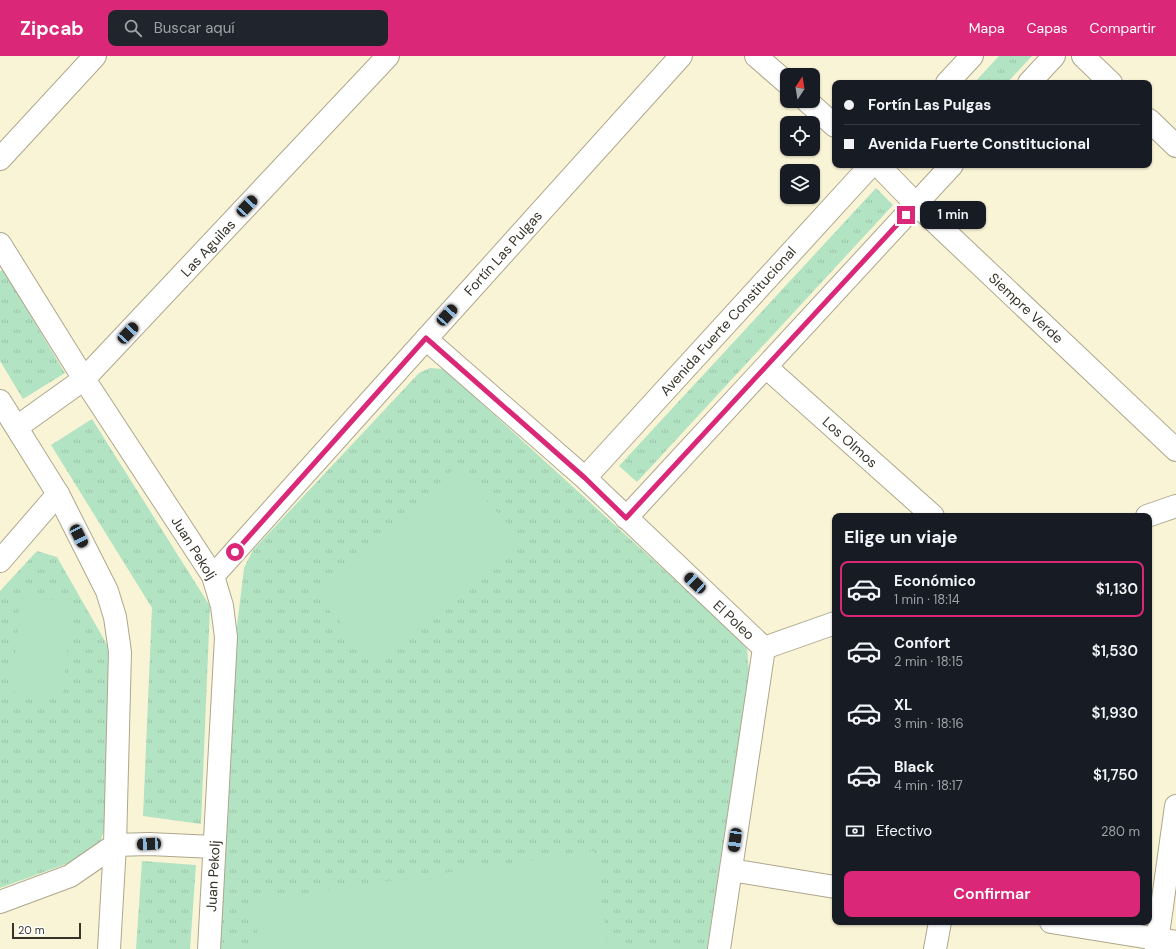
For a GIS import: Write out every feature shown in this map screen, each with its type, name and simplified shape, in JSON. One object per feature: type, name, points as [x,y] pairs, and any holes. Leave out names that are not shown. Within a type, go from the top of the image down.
[{"type":"street","points":[[0,159],[95,56]]},
{"type":"street","name":"Las Aguilas","points":[[17,427],[84,379],[388,56]]},
{"type":"street","name":"Fortín Las Pulgas","points":[[213,576],[681,56]]},
{"type":"street","points":[[756,56],[780,77]]},
{"type":"street","points":[[950,80],[972,56]]},
{"type":"street","points":[[1032,80],[1054,56]]},
{"type":"street","points":[[1083,56],[1108,80]]},
{"type":"street","points":[[815,108],[832,123]]},
{"type":"street","points":[[1152,123],[1176,146]]},
{"type":"street","name":"Avenida Fuerte Constitucional","points":[[585,478],[868,168]]},
{"type":"street","name":"Siempre Verde","points":[[881,168],[916,204],[1176,450]]},
{"type":"street","points":[[626,518],[949,168]]},
{"type":"street","name":"Juan Pekolj","points":[[0,246],[84,379],[213,576],[222,606],[226,637],[209,949]]},
{"type":"street","name":"El Poleo","points":[[426,338],[585,478],[764,648],[719,949]]},
{"type":"street","name":"Los Olmos","points":[[766,367],[930,513]]},
{"type":"street","points":[[0,401],[58,494],[107,591],[115,617],[120,652],[115,845],[109,949]]},
{"type":"street","points":[[0,561],[58,494]]},
{"type":"street","points":[[1152,514],[1176,506]]},
{"type":"street","points":[[764,648],[832,624]]},
{"type":"street","points":[[1067,925],[1163,943],[1176,806]]},
{"type":"street","points":[[0,902],[70,876],[115,845],[149,844],[214,846]]},
{"type":"street","points":[[731,870],[832,887]]},
{"type":"street","points":[[935,949],[939,925]]},
{"type":"green space","points":[[999,56],[1032,56],[1010,80],[977,80]]},
{"type":"green space","points":[[876,188],[893,205],[637,482],[619,466]]},
{"type":"green space","points":[[3,270],[65,373],[23,399],[0,361],[0,271]]},
{"type":"green space","points":[[430,368],[444,369],[732,632],[747,649],[749,672],[707,949],[220,949],[237,626],[244,568],[253,550],[419,373]]},
{"type":"green space","points":[[92,419],[210,606],[201,824],[143,816],[152,608],[51,445]]},
{"type":"green space","points":[[456,467],[520,537],[380,665],[316,596]]},
{"type":"green space","points":[[37,551],[57,557],[109,648],[106,825],[99,845],[88,856],[0,888],[0,591]]},
{"type":"green space","points":[[21,596],[73,602],[62,698],[11,692]]},
{"type":"green space","points":[[594,851],[609,949],[260,949],[252,901]]},
{"type":"green space","points":[[142,861],[196,865],[190,949],[136,949]]},
{"type":"route","points":[[235,552],[426,338],[585,478],[626,518],[906,215]]}]
